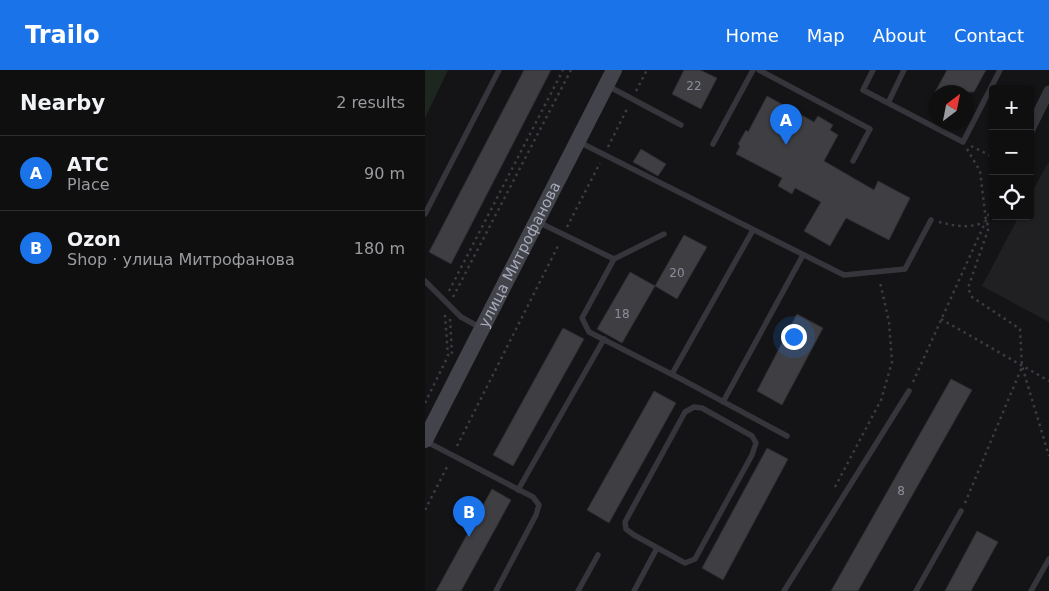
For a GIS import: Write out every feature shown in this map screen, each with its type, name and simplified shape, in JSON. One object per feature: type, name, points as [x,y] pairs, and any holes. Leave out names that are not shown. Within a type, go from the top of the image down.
[{"type":"main road","name":"улица Митрофанова","points":[[425,440],[614,70]]},
{"type":"street","points":[[1034,121],[1049,91]]},
{"type":"lane","points":[[425,214],[499,70]]},
{"type":"lane","points":[[713,144],[753,70]]},
{"type":"lane","points":[[759,70],[870,129],[853,161]]},
{"type":"lane","points":[[873,70],[863,90],[963,142],[1000,70]]},
{"type":"lane","points":[[888,103],[904,70]]},
{"type":"lane","points":[[606,86],[681,125]]},
{"type":"lane","points":[[577,141],[844,276],[905,269],[931,220]]},
{"type":"lane","points":[[536,221],[613,259]]},
{"type":"lane","points":[[672,374],[753,230]]},
{"type":"lane","points":[[663,234],[613,259],[582,318],[589,332],[787,436]]},
{"type":"lane","points":[[723,402],[803,255]]},
{"type":"lane","points":[[425,281],[461,317],[481,328]]},
{"type":"lane","points":[[518,490],[604,339]]},
{"type":"lane","points":[[784,591],[909,391]]},
{"type":"lane","points":[[694,407],[702,408],[752,436],[756,443],[752,455],[695,559],[685,563],[657,548],[626,529],[625,522],[685,412],[694,407]]},
{"type":"lane","points":[[425,440],[533,497],[539,505],[536,515],[495,591]]},
{"type":"lane","points":[[916,591],[961,511]]},
{"type":"lane","points":[[634,591],[657,548]]},
{"type":"lane","points":[[577,591],[598,554]]},
{"type":"lane","points":[[1031,591],[1049,559]]},
{"type":"path","points":[[427,403],[448,356],[444,300],[563,70]]},
{"type":"path","points":[[427,403],[452,357],[449,305],[571,70]]},
{"type":"path","points":[[425,510],[647,70]]},
{"type":"path","points":[[963,142],[989,155]]},
{"type":"path","points":[[963,142],[979,171],[986,221],[989,227],[968,288],[972,297],[1020,328],[1022,366],[1049,456]]},
{"type":"path","points":[[909,391],[989,214]]},
{"type":"path","points":[[931,220],[957,227],[975,226],[986,221]]},
{"type":"path","points":[[836,487],[881,400],[892,362],[889,322],[878,272]]},
{"type":"path","points":[[941,319],[1049,381]]},
{"type":"path","points":[[961,511],[1022,366]]},
{"type":"shaded area","points":[[425,70],[448,70],[425,118]]},
{"type":"shaded area","points":[[1049,161],[1049,322],[982,286],[1017,220],[1034,220],[1034,189]]},
{"type":"building","points":[[524,70],[551,70],[451,264],[429,252]]},
{"type":"building","points":[[684,70],[700,70],[717,78],[701,109],[672,94]]},
{"type":"building","points":[[947,70],[986,70],[974,92],[974,85],[939,85]]},
{"type":"building","points":[[767,96],[814,122],[818,116],[833,125],[830,130],[838,135],[824,161],[874,190],[878,181],[910,198],[889,240],[846,218],[830,246],[804,231],[821,202],[795,188],[792,194],[778,186],[782,178],[736,154],[740,146],[738,144],[746,130],[748,132]]},
{"type":"building","points":[[641,149],[666,164],[658,176],[633,162]]},
{"type":"building","points":[[684,235],[707,247],[677,299],[655,286]]},
{"type":"building","points":[[630,272],[655,286],[622,343],[597,329]]},
{"type":"building","points":[[797,314],[823,328],[782,405],[757,391]]},
{"type":"building","points":[[563,328],[584,339],[513,466],[493,455]]},
{"type":"building","points":[[951,379],[972,390],[858,591],[831,591]]},
{"type":"building","points":[[654,391],[676,403],[609,523],[587,510]]},
{"type":"building","points":[[767,448],[788,459],[723,580],[702,568]]},
{"type":"building","points":[[492,489],[511,500],[488,542],[461,591],[436,591]]},
{"type":"building","points":[[977,531],[998,542],[971,591],[945,591]]},
{"type":"place","name":"АТС","points":[[786,145]]},
{"type":"place","name":"Ozon","points":[[469,537]]}]
